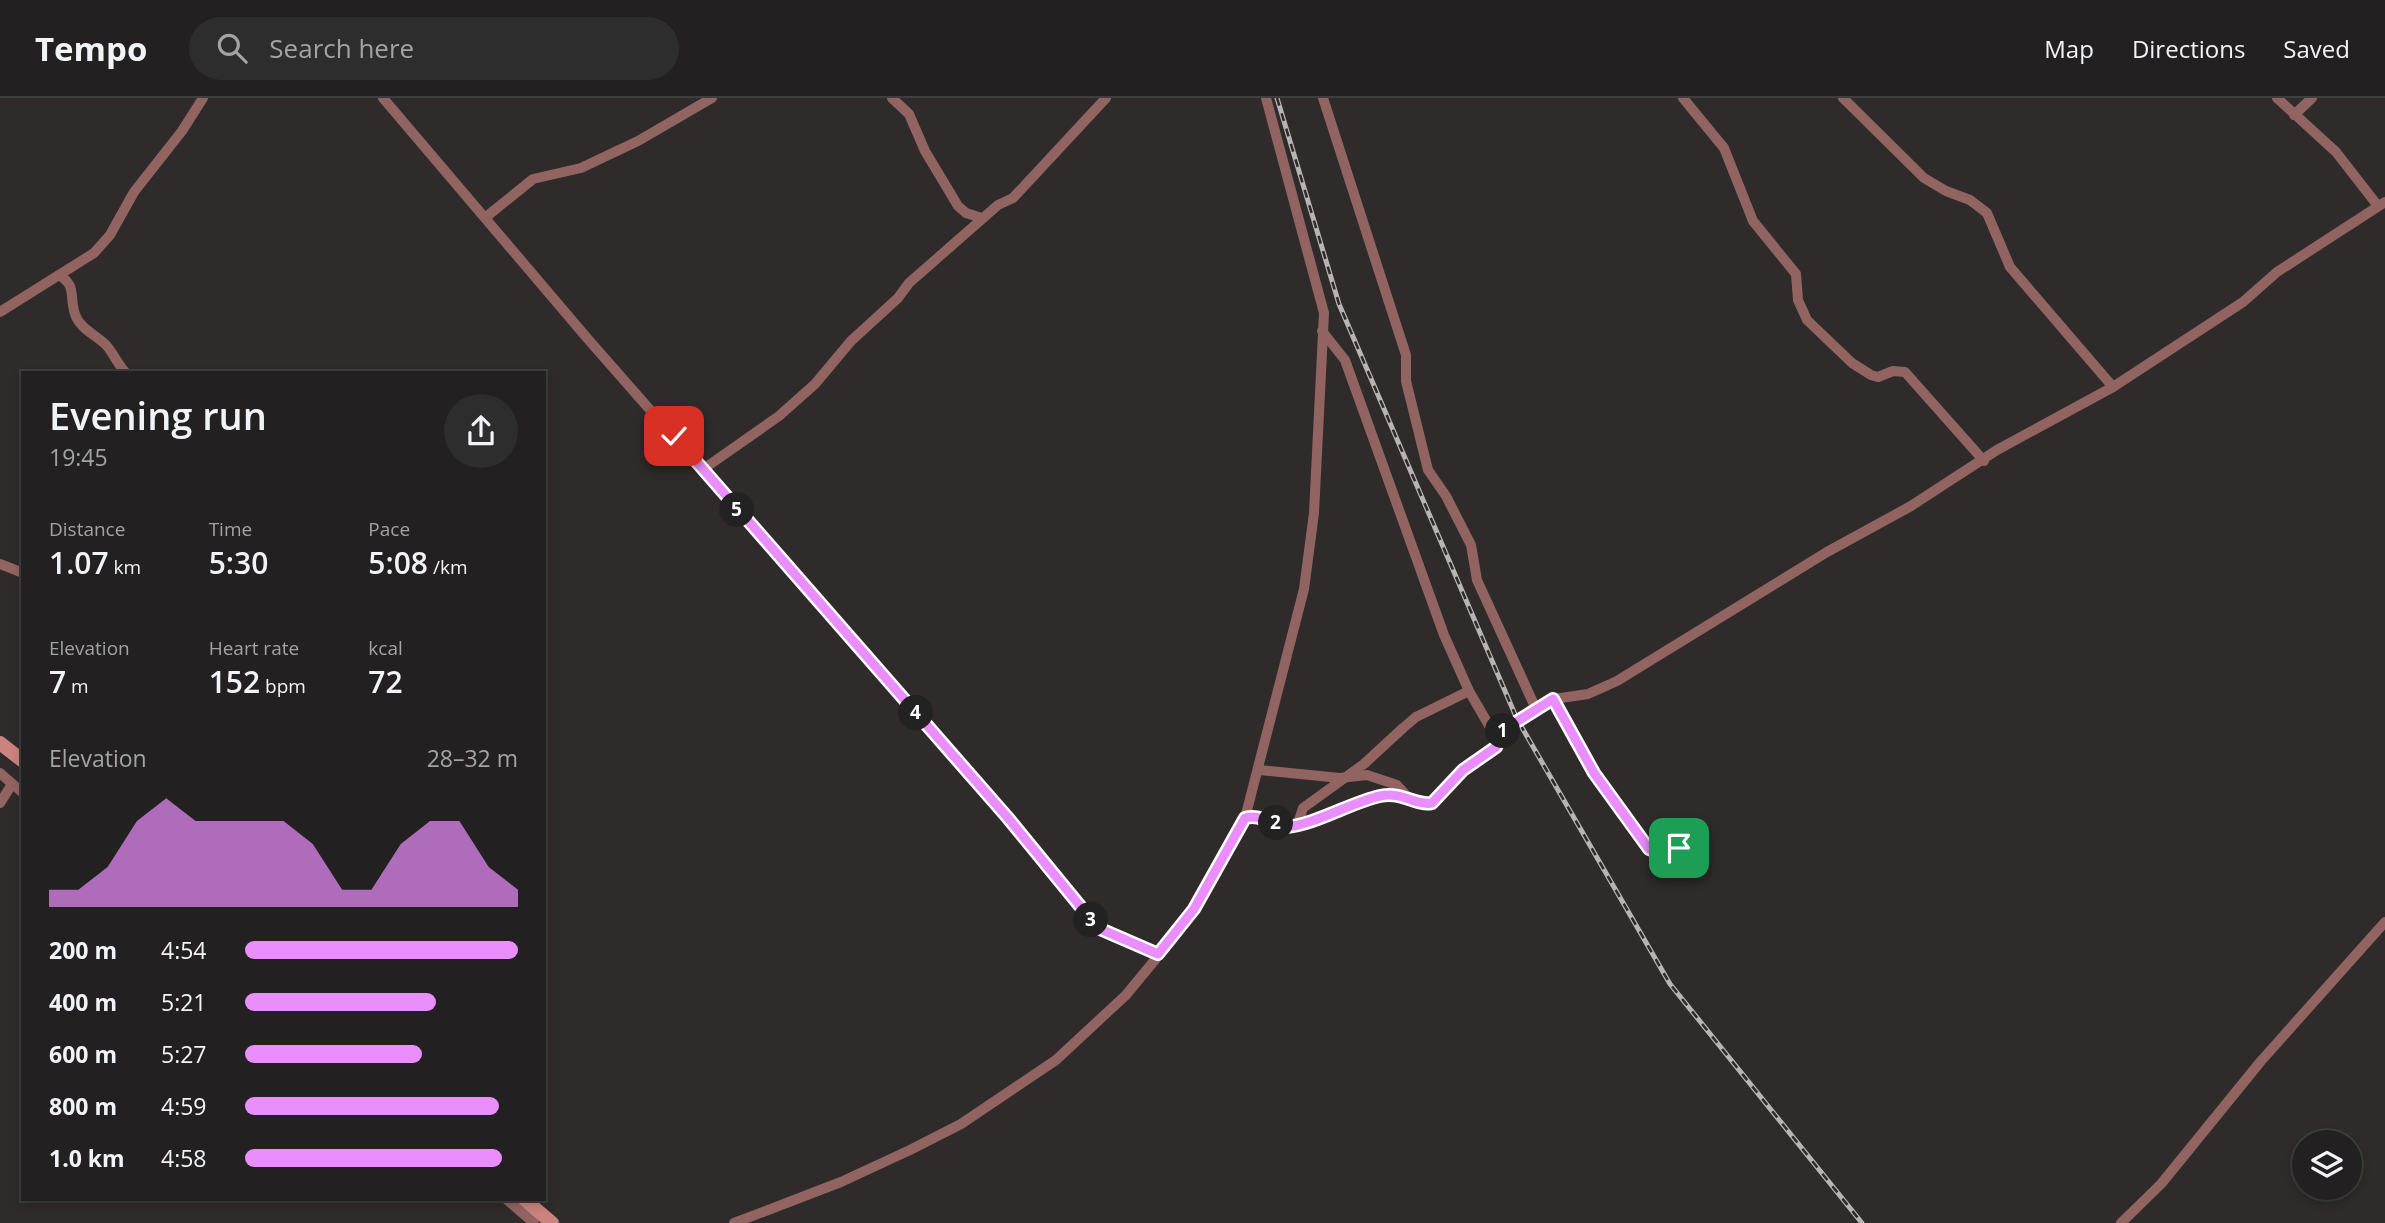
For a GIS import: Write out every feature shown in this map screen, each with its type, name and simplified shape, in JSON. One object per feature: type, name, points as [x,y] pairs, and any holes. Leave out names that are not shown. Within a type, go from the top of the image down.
[{"type":"street","points":[[0,312],[94,253],[110,235],[134,192],[182,131],[203,98]]},
{"type":"street","points":[[383,98],[702,470],[1008,818],[1098,928],[1158,954]]},
{"type":"street","points":[[486,217],[533,179],[581,168],[638,141],[712,98]]},
{"type":"street","points":[[892,98],[911,118],[925,151],[958,206],[982,218]]},
{"type":"street","points":[[702,470],[779,416],[815,384],[851,341],[898,298],[909,283],[982,218],[1013,198],[1106,98]]},
{"type":"street","points":[[734,1223],[876,1167],[961,1124],[1035,1076],[1082,1039],[1126,995],[1194,909],[1245,818],[1304,589],[1314,513],[1324,313],[1266,98]]},
{"type":"street","points":[[1323,98],[1406,355],[1406,381],[1428,470],[1446,496],[1471,545],[1476,580],[1536,709]]},
{"type":"street","points":[[1683,98],[1724,148],[1754,221],[1796,275],[1798,300],[1807,320],[1852,363],[1871,375],[1878,377],[1893,371],[1905,372],[1984,461]]},
{"type":"street","points":[[1843,98],[1924,178],[1946,191],[1970,200],[1987,214],[2010,267],[2113,387]]},
{"type":"street","points":[[1259,770],[1340,778],[1348,776],[1384,779],[1397,785],[1407,796],[1421,803],[1432,803],[1463,770],[1493,751],[1505,729],[1536,709],[1553,699],[1573,694],[1588,694],[1617,681],[1984,461],[2113,387],[2243,302],[2277,272],[2382,204],[2336,152],[2277,98]]},
{"type":"street","points":[[2294,115],[2312,98]]},
{"type":"street","points":[[59,275],[69,281],[73,291],[74,313],[80,324],[105,345],[124,371]]},
{"type":"street","points":[[1322,331],[1345,360],[1441,625],[1469,691],[1498,741]]},
{"type":"street","points":[[0,564],[21,572]]},
{"type":"street","points":[[1298,823],[1303,808],[1348,776],[1416,717],[1469,691]]},
{"type":"street","points":[[1553,699],[1594,773],[1649,849],[1664,854],[1679,848]]},
{"type":"street","points":[[0,743],[21,759]]},
{"type":"street","points":[[0,773],[21,791]]},
{"type":"street","points":[[0,803],[12,784]]},
{"type":"street","points":[[1245,818],[1258,816],[1287,827],[1379,796],[1407,796]]},
{"type":"street","points":[[2120,1223],[2161,1184],[2261,1061],[2385,922]]},
{"type":"street","points":[[508,1201],[534,1223]]},
{"type":"street","points":[[526,1201],[552,1223]]},
{"type":"railway","points":[[1277,98],[1339,304],[1517,719],[1670,984],[1862,1223]]},
{"type":"route","points":[[674,436],[1008,818],[1090,919],[1108,934],[1158,954],[1194,909],[1245,818],[1258,816],[1287,827],[1388,794],[1408,796],[1421,803],[1432,803],[1463,770],[1493,751],[1505,729],[1517,719],[1553,699],[1594,773],[1649,849],[1664,854],[1679,848]]}]
